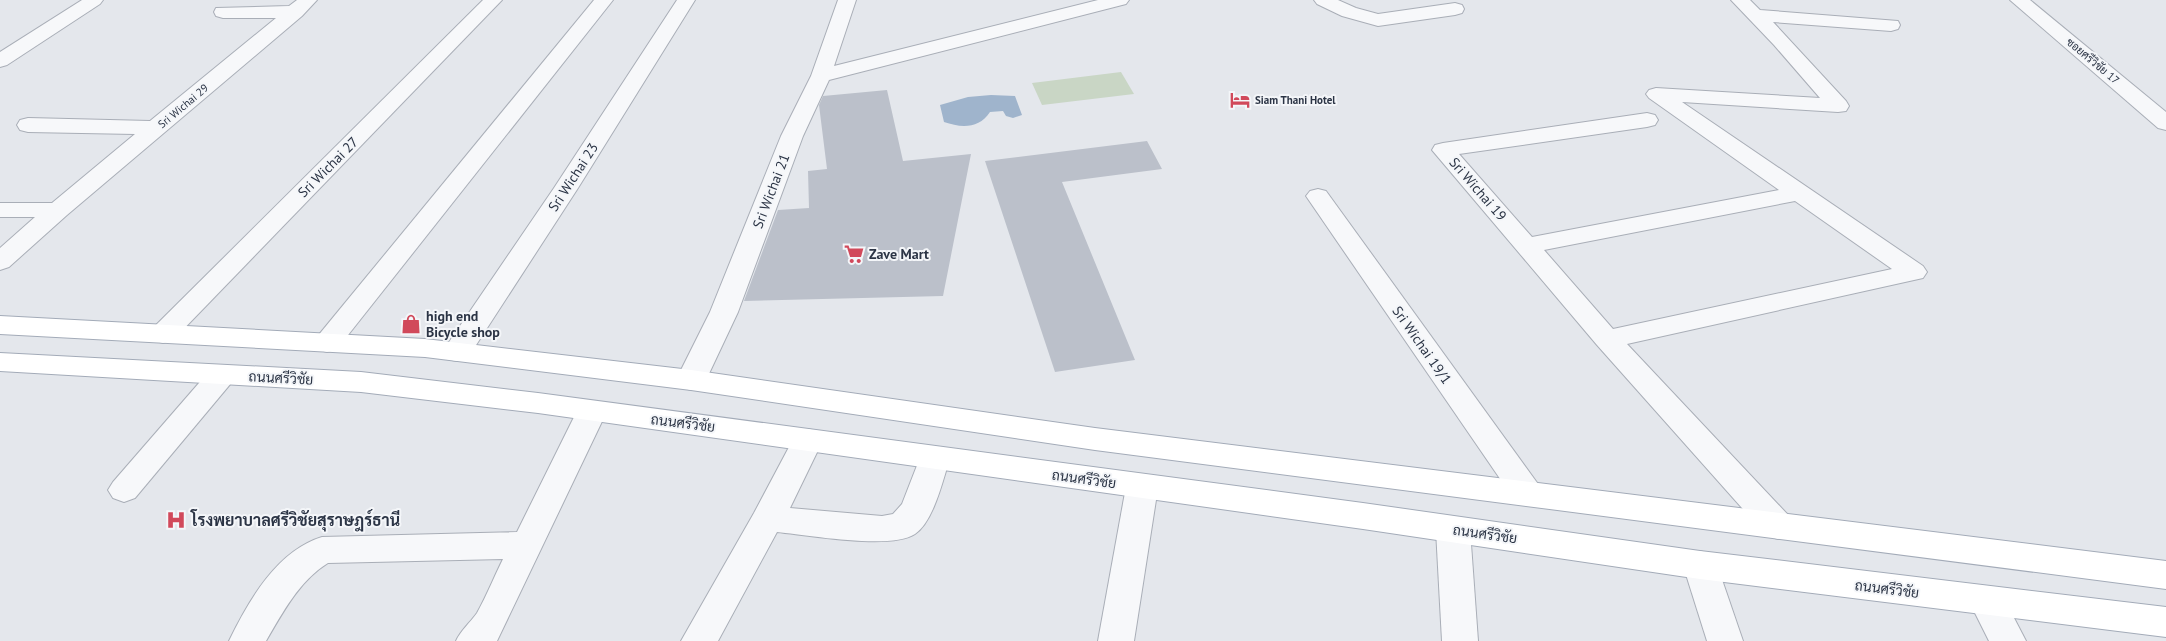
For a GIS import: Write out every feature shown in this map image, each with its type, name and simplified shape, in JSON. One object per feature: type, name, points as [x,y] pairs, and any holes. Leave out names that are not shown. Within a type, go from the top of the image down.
[{"type":"main road","points":[[0,325],[425,348],[691,380],[1096,439],[2166,575]]},
{"type":"main road","name":"ถนนศรีวิชัย","points":[[0,362],[361,382],[808,440],[1363,516],[1700,565],[2166,622]]},
{"type":"main road","points":[[1087,479],[1104,477],[1115,472],[1120,463],[1119,453],[1096,439]]},
{"type":"main road","points":[[1362,472],[1343,475],[1337,481],[1335,495],[1340,504],[1363,516]]},
{"type":"street","points":[[0,61],[94,0]]},
{"type":"street","name":"Sri Wichai 27","points":[[163,334],[493,0]]},
{"type":"street","points":[[327,343],[604,0]]},
{"type":"street","name":"Sri Wichai 23","points":[[457,352],[566,188],[686,0]]},
{"type":"street","name":"Sri Wichai 21","points":[[691,380],[724,312],[792,136],[821,76],[847,0]]},
{"type":"street","points":[[821,76],[1120,0]]},
{"type":"street","points":[[1323,0],[1348,12],[1378,20],[1456,9]]},
{"type":"street","name":"ซอยศรีวิชัย 17","points":[[2019,0],[2166,123]]},
{"type":"street","points":[[223,12],[301,6]]},
{"type":"street","name":"Sri Wichai 29","points":[[0,262],[58,210],[301,6]]},
{"type":"street","points":[[1748,7],[1891,25]]},
{"type":"street","points":[[1607,338],[1914,272],[1656,94],[1838,106],[1748,7]]},
{"type":"street","name":"Sri Wichai 19","points":[[1647,120],[1444,150],[1607,338],[1778,526]]},
{"type":"street","points":[[28,125],[156,128]]},
{"type":"street","points":[[1526,246],[1800,193]]},
{"type":"street","name":"Sri Wichai 19/1","points":[[1318,196],[1527,493]]},
{"type":"street","points":[[0,210],[58,210]]},
{"type":"street","points":[[124,490],[222,375]]},
{"type":"street","points":[[474,641],[489,624],[592,411]]},
{"type":"street","points":[[699,641],[768,519],[808,440]]},
{"type":"street","points":[[768,519],[882,529],[903,525],[916,510],[934,458]]},
{"type":"street","points":[[1116,641],[1142,487]]},
{"type":"street","points":[[1453,530],[1460,641]]},
{"type":"street","points":[[247,641],[292,571],[308,557],[322,550],[527,545]]},
{"type":"street","points":[[1700,565],[1725,641]]},
{"type":"street","points":[[1987,601],[2008,641]]},
{"type":"green space","points":[[1121,72],[1134,94],[1042,105],[1032,83]]},
{"type":"water","points":[[991,95],[1015,96],[1022,115],[1013,118],[1006,116],[1003,111],[990,112],[981,122],[969,126],[944,122],[940,105],[968,97]]},
{"type":"building","name":"Zave Mart","points":[[887,90],[903,161],[971,154],[943,296],[744,301],[778,210],[809,208],[808,171],[827,169],[819,105],[823,96]]},
{"type":"building","points":[[1147,141],[1162,169],[1062,182],[1135,360],[1055,372],[985,161]]},
{"type":"place","name":"Siam Thani Hotel","points":[[1240,100]]},
{"type":"place","name":"Zave Mart","points":[[854,254]]},
{"type":"place","name":"high end Bicycle shop","points":[[411,324]]},
{"type":"place","name":"โรงพยาบาลศรีวิชัยสุราษฎร์ธานี","points":[[176,520]]}]
